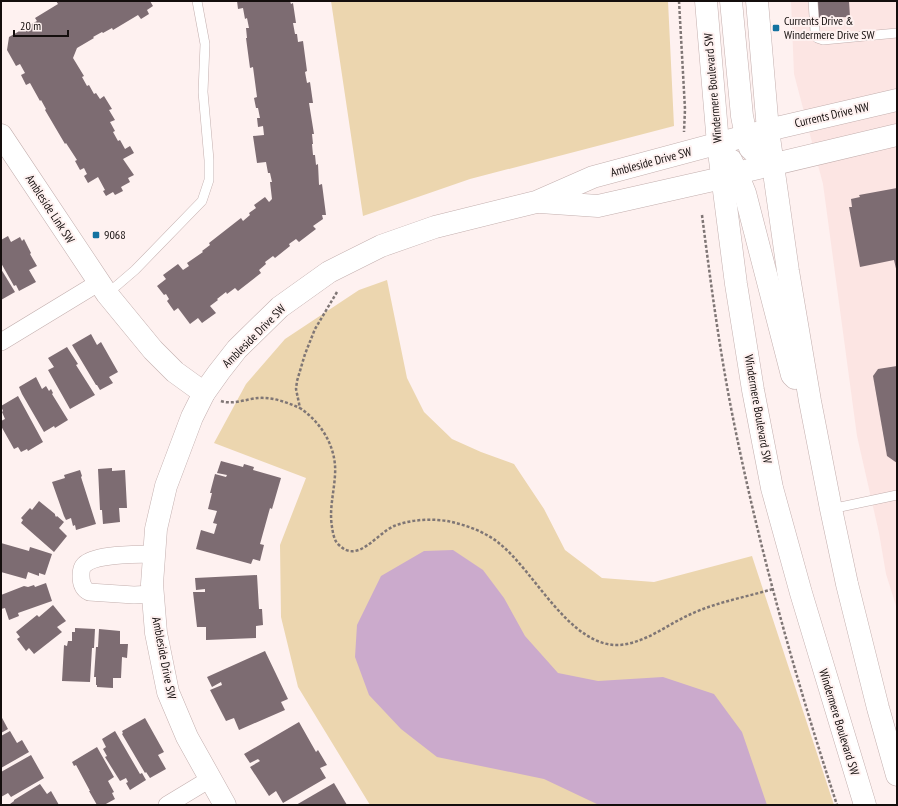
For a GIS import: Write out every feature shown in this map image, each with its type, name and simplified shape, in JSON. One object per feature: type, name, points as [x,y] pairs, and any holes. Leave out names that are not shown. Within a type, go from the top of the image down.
[{"type":"main road","name":"Windermere Boulevard SW","points":[[706,1],[718,144],[730,175],[736,284],[753,390],[772,488],[801,593],[865,805]]},
{"type":"main road","points":[[731,1],[742,116],[746,136],[750,148],[765,162],[774,164],[897,135]]},
{"type":"main road","points":[[757,1],[768,130],[788,271],[810,401],[851,599],[878,708],[897,775]]},
{"type":"main road","name":"Currents Drive NW","points":[[768,130],[897,100]]},
{"type":"main road","name":"Ambleside Drive SW","points":[[225,805],[187,737],[168,692],[156,633],[152,584],[156,529],[166,486],[192,417],[214,398],[219,372],[242,344],[280,307],[329,272],[381,246],[435,227],[536,202],[593,177],[768,130]]},
{"type":"main road","name":"Ambleside Link SW","points":[[1,135],[102,288],[153,350],[175,372],[214,398]]},
{"type":"main road","name":"Ambleside Drive SW","points":[[536,202],[598,206],[774,164]]},
{"type":"main road","points":[[730,175],[750,215],[792,375],[810,401]]},
{"type":"street","points":[[1,342],[102,288]]},
{"type":"street","points":[[153,594],[134,596],[89,592],[82,585],[81,569],[84,565],[95,559],[114,555],[154,554]]},
{"type":"street","points":[[167,805],[210,779]]},
{"type":"lane","points":[[102,288],[135,270],[202,201],[209,180],[209,160],[203,92],[205,44],[197,1]]},
{"type":"lane","points":[[813,1],[815,31],[817,38],[823,40],[894,33]]},
{"type":"lane","points":[[831,508],[897,495]]},
{"type":"path","points":[[679,1],[685,108],[684,133]]},
{"type":"path","points":[[300,408],[296,390],[297,381],[305,354],[315,329],[337,292]]},
{"type":"path","points":[[214,398],[265,398],[283,401],[300,408],[312,416],[330,442],[334,457],[336,473],[330,516],[332,533],[337,544],[347,552],[355,552],[362,549],[388,530],[404,523],[436,520],[453,522],[473,529],[488,535],[501,544],[530,575],[557,609],[572,624],[586,635],[600,642],[619,645],[634,641],[650,636],[692,613],[774,589]]},
{"type":"shaded area","points":[[331,1],[668,1],[674,126],[470,179],[363,216]]},
{"type":"shaded area","points":[[791,1],[897,1],[897,609],[886,574],[879,533],[857,436],[823,184],[794,74]]},
{"type":"shaded area","points":[[387,280],[407,378],[424,412],[452,439],[481,452],[514,464],[544,509],[565,550],[602,578],[654,582],[752,556],[834,805],[370,805],[298,687],[281,617],[280,545],[306,478],[214,443],[246,384],[285,339],[359,290]]},
{"type":"shaded area","points":[[453,550],[483,570],[504,598],[525,636],[558,673],[598,681],[663,677],[714,694],[742,732],[767,805],[599,805],[544,779],[437,757],[401,729],[369,695],[355,657],[357,625],[381,576],[424,551]]},
{"type":"building","points":[[56,1],[150,1],[153,6],[147,10],[149,14],[141,19],[138,15],[113,30],[112,28],[93,37],[94,38],[77,48],[73,58],[84,76],[82,77],[87,86],[89,85],[94,94],[96,93],[100,99],[104,96],[112,109],[109,110],[115,120],[110,122],[118,141],[120,140],[125,149],[130,146],[134,153],[123,159],[134,175],[128,178],[130,182],[121,187],[123,191],[115,195],[113,192],[106,196],[103,191],[105,190],[98,177],[88,183],[84,176],[87,174],[84,168],[80,170],[75,161],[77,160],[66,143],[65,144],[45,110],[46,109],[41,100],[40,101],[30,83],[26,85],[21,75],[25,73],[20,64],[16,66],[7,50],[9,37],[37,21],[35,18],[58,4]]},
{"type":"building","points":[[237,1],[290,1],[291,4],[293,3],[296,23],[293,23],[295,34],[297,34],[298,42],[303,41],[307,71],[305,72],[307,83],[310,82],[313,103],[309,103],[314,134],[312,134],[313,155],[315,155],[316,165],[318,164],[319,185],[322,184],[326,215],[322,215],[323,219],[313,226],[316,229],[299,242],[296,239],[275,258],[273,256],[265,262],[266,264],[259,270],[261,273],[238,291],[235,288],[227,294],[226,292],[217,299],[218,300],[210,306],[216,313],[202,323],[198,318],[190,324],[178,308],[174,311],[167,301],[169,299],[166,294],[164,295],[157,286],[166,279],[163,275],[178,264],[183,270],[189,266],[187,263],[203,252],[202,251],[210,245],[209,243],[241,218],[243,221],[250,215],[249,213],[256,208],[254,205],[265,197],[269,202],[272,199],[270,182],[272,182],[270,173],[268,173],[266,162],[257,163],[253,136],[264,135],[263,126],[258,127],[257,118],[260,118],[254,98],[257,97],[253,67],[250,68],[246,38],[246,28],[249,28],[247,18],[245,19],[243,8],[238,9]]},
{"type":"building","points":[[817,1],[849,1],[850,17],[818,18]]},
{"type":"building","points":[[897,188],[897,273],[894,260],[860,267],[849,207],[852,207],[851,199],[860,197],[859,195]]},
{"type":"building","points":[[8,236],[11,242],[20,237],[22,241],[24,239],[37,266],[29,270],[36,282],[19,291],[16,285],[14,286],[1,263],[1,240]]},
{"type":"building","points":[[1,269],[15,292],[1,300]]},
{"type":"building","points":[[91,334],[97,345],[101,342],[118,372],[109,377],[113,383],[100,390],[72,345]]},
{"type":"building","points":[[67,347],[78,364],[76,365],[95,395],[70,409],[48,370],[54,367],[48,358]]},
{"type":"building","points":[[897,366],[897,463],[887,456],[873,376],[878,369]]},
{"type":"building","points":[[36,377],[42,389],[46,386],[49,391],[51,389],[52,394],[68,420],[55,428],[54,426],[44,432],[19,387]]},
{"type":"building","points":[[18,396],[43,442],[28,451],[27,449],[21,452],[18,447],[14,449],[1,426],[1,421],[5,419],[1,406]]},
{"type":"building","points":[[221,461],[243,467],[244,464],[254,467],[253,470],[281,478],[272,509],[270,508],[260,544],[264,545],[260,561],[253,559],[251,564],[196,549],[201,530],[214,534],[217,524],[213,523],[217,511],[208,509],[215,474],[226,477],[227,475],[217,473]]},
{"type":"building","points":[[112,468],[112,471],[125,470],[127,508],[119,508],[120,522],[103,524],[102,510],[100,510],[98,469]]},
{"type":"building","points":[[80,470],[96,524],[76,530],[75,525],[73,526],[71,518],[66,520],[64,516],[52,482],[65,478],[64,475]]},
{"type":"building","points":[[39,501],[55,514],[56,517],[57,516],[64,522],[59,528],[67,536],[54,552],[21,523],[23,520],[21,518],[30,508],[32,510]]},
{"type":"building","points":[[1,543],[29,551],[30,547],[52,554],[45,575],[39,573],[39,576],[28,572],[26,579],[1,572]]},
{"type":"building","points":[[257,575],[259,609],[262,609],[263,625],[256,626],[256,638],[206,640],[206,627],[197,627],[193,592],[205,592],[205,589],[196,590],[195,578]]},
{"type":"building","points":[[46,583],[52,601],[18,613],[19,616],[9,620],[5,608],[1,609],[1,595],[24,586],[28,587],[34,585],[35,587]]},
{"type":"building","points":[[53,605],[66,621],[57,627],[62,632],[34,654],[29,648],[26,651],[17,639],[20,637],[16,632],[37,615],[39,617]]},
{"type":"building","points":[[75,628],[95,629],[94,648],[92,648],[90,682],[62,681],[64,645],[67,646],[68,641],[72,641],[72,632],[75,632]]},
{"type":"building","points":[[99,629],[120,631],[120,644],[128,644],[127,658],[122,657],[121,678],[113,678],[113,688],[97,687],[96,677],[94,677]]},
{"type":"building","points":[[265,651],[288,699],[281,702],[285,710],[239,730],[234,718],[226,721],[210,690],[222,685],[221,682],[212,687],[207,677]]},
{"type":"building","points":[[1,716],[8,729],[1,733]]},
{"type":"building","points":[[145,718],[164,752],[158,755],[166,769],[150,778],[146,772],[145,773],[122,734],[122,731]]},
{"type":"building","points":[[299,722],[316,752],[318,750],[327,765],[320,768],[326,778],[283,803],[276,791],[269,796],[250,767],[260,761],[258,759],[250,763],[244,754]]},
{"type":"building","points":[[10,731],[17,743],[22,740],[29,752],[1,768],[1,736]]},
{"type":"building","points":[[115,731],[140,774],[142,773],[146,780],[130,790],[126,783],[128,782],[126,778],[120,781],[105,757],[107,756],[103,749],[106,747],[102,739]]},
{"type":"building","points":[[97,747],[114,777],[108,781],[114,792],[112,793],[115,799],[104,805],[97,805],[76,765],[74,766],[72,762]]},
{"type":"building","points":[[31,755],[44,778],[11,797],[8,793],[1,797],[1,772]]},
{"type":"building","points":[[334,783],[347,805],[296,805]]},
{"type":"building","points":[[40,784],[47,794],[51,791],[59,805],[10,805],[14,800]]},
{"type":"place","name":"Currents Drive & Windermere Drive SW","points":[[776,28]]},
{"type":"place","name":"9068","points":[[96,235]]}]
